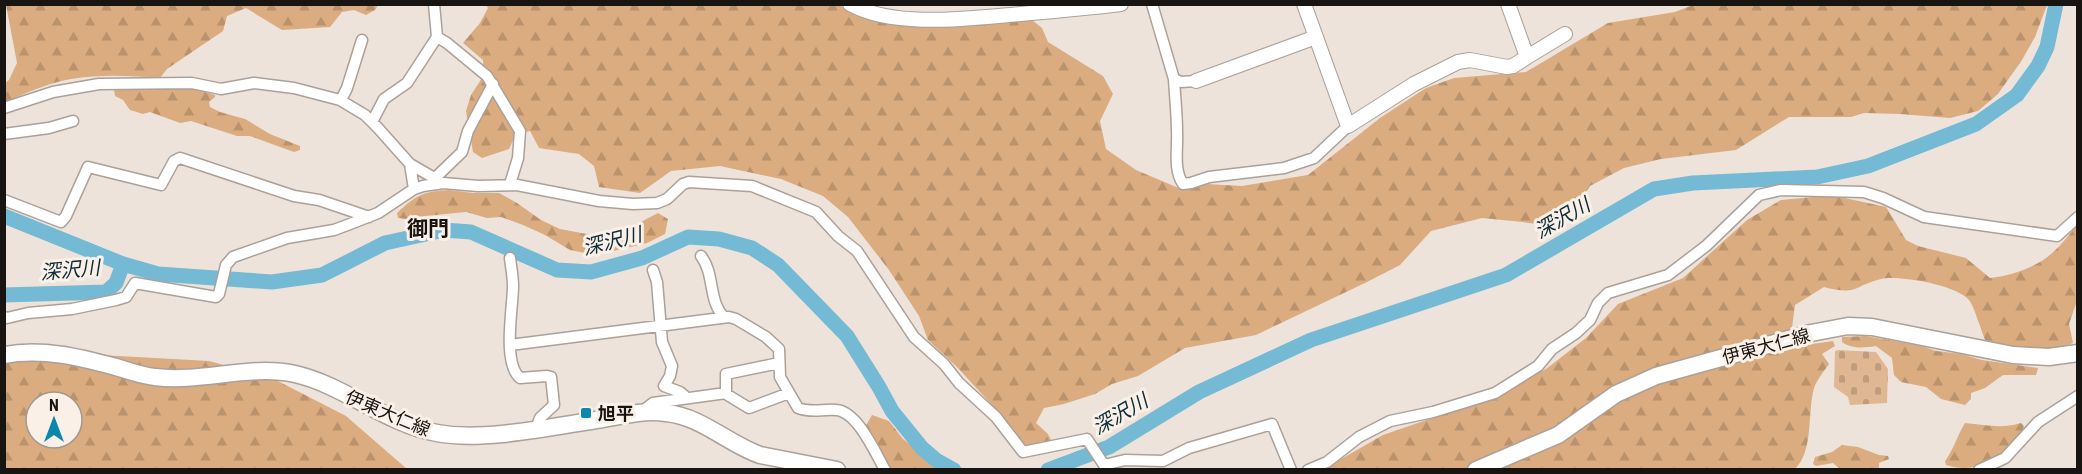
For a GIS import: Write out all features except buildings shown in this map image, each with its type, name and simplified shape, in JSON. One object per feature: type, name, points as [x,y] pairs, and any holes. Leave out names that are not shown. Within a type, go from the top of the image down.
[{"type":"main road","name":"伊東大仁線","points":[[1476,470],[1558,435],[1601,404],[1634,385],[1656,376],[1811,333],[1858,326],[2013,355],[2049,357],[2078,353]]},
{"type":"main road","name":"伊東大仁線","points":[[4,355],[23,352],[57,354],[83,358],[143,375],[166,378],[261,372],[295,374],[316,381],[412,426],[435,433],[465,436],[536,429],[655,412],[680,416],[760,455],[837,470]]},
{"type":"street","points":[[372,122],[384,99],[407,83],[437,37],[434,4]]},
{"type":"street","points":[[850,4],[880,14],[919,20],[957,19],[1121,4]]},
{"type":"street","points":[[1152,4],[1173,79],[1178,136],[1176,152],[1179,178],[1183,184],[1209,177],[1284,168],[1314,158],[1348,126],[1428,76],[1458,62],[1470,60],[1507,67],[1513,66],[1565,34]]},
{"type":"street","points":[[1304,4],[1348,126]]},
{"type":"street","points":[[1508,4],[1527,57]]},
{"type":"street","points":[[437,37],[472,62],[487,76],[520,131],[518,158],[510,184]]},
{"type":"street","points":[[1173,79],[1181,82],[1196,81],[1316,37]]},
{"type":"street","points":[[341,100],[362,40]]},
{"type":"street","points":[[4,108],[53,92],[119,83],[192,83],[215,89],[227,89],[248,83],[262,84],[294,88],[341,100],[354,107],[372,122],[410,164],[436,181],[478,186],[510,184],[599,201],[633,204],[657,203],[667,199],[682,184],[689,182],[752,186],[816,212],[838,236],[857,251],[914,337],[996,417],[1023,452],[1089,440],[1104,465],[1125,460],[1162,461],[1189,448],[1272,424],[1291,470]]},
{"type":"street","points":[[5,319],[28,313],[72,309],[116,300],[126,297],[135,283],[216,297],[219,294],[226,265],[233,257],[287,238],[334,230],[369,217],[414,189],[436,181],[462,152],[468,131],[493,84]]},
{"type":"street","points":[[4,134],[49,128],[73,121]]},
{"type":"street","points":[[4,200],[61,222],[88,168],[161,185],[174,160],[180,158],[294,196],[319,201],[369,217]]},
{"type":"street","points":[[410,164],[414,189]]},
{"type":"street","points":[[1308,470],[1327,462],[1359,437],[1390,422],[1433,412],[1495,393],[1538,366],[1552,348],[1576,333],[1590,320],[1598,303],[1608,293],[1668,275],[1706,246],[1758,195],[1781,190],[1864,192],[1924,217],[2057,236],[2078,217]]},
{"type":"street","points":[[701,256],[711,279],[717,307],[724,317]]},
{"type":"street","points":[[510,258],[514,283],[510,345],[518,376],[523,378],[551,377],[554,405],[540,418],[536,429]]},
{"type":"street","points":[[653,270],[657,282],[662,342],[672,366],[670,376],[664,386],[680,392],[687,398]]},
{"type":"street","points":[[510,345],[724,317],[736,319],[774,343],[781,352],[780,377],[796,405],[801,409],[835,410],[850,415],[885,470]]},
{"type":"street","points":[[779,363],[726,374],[726,393],[727,396],[749,408],[789,393]]},
{"type":"street","points":[[640,413],[652,403],[726,393]]},
{"type":"street","points":[[1978,470],[2005,458],[2038,422],[2078,396]]},
{"type":"green space","points":[[840,4],[844,9],[899,18],[1027,16],[1042,28],[1048,42],[1103,76],[1113,94],[1100,121],[1106,149],[1136,170],[1181,189],[1206,184],[1242,186],[1308,175],[1380,118],[1426,88],[1454,78],[1526,72],[1608,23],[1675,12],[1693,5],[2047,5],[2035,37],[2022,60],[1998,94],[1978,111],[1950,118],[1864,113],[1851,117],[1789,117],[1736,150],[1661,159],[1624,168],[1590,186],[1571,215],[1549,226],[1482,218],[1431,231],[1400,265],[1256,335],[1185,348],[1138,376],[1112,384],[1095,394],[1044,408],[1036,423],[1051,440],[1029,446],[1020,442],[1003,417],[957,367],[928,340],[919,316],[889,270],[848,217],[823,196],[781,179],[720,166],[671,171],[640,193],[599,187],[594,166],[579,154],[539,148],[530,131],[516,134],[509,149],[482,158],[473,152],[466,111],[471,95],[484,75],[483,60],[463,43],[480,23],[488,8],[486,5]]},
{"type":"green space","points":[[6,5],[378,5],[375,10],[366,15],[354,10],[342,12],[330,27],[282,30],[246,8],[227,16],[223,31],[167,69],[160,78],[82,77],[54,83],[5,103],[4,84],[9,80],[17,63]]},
{"type":"green space","points":[[192,88],[215,95],[209,102],[210,107],[245,119],[270,134],[300,146],[300,150],[294,152],[250,136],[237,136],[191,121],[180,123],[150,112],[143,114],[130,110],[123,100],[115,96],[114,90]]},
{"type":"green space","points":[[433,191],[499,193],[541,220],[560,229],[592,235],[624,234],[658,213],[668,219],[665,234],[647,243],[613,251],[585,253],[570,250],[545,235],[501,217],[487,218],[466,212],[425,216],[415,220],[398,218],[397,213],[415,198]]},
{"type":"green space","points":[[1840,197],[1886,207],[1906,240],[1918,246],[1966,258],[1990,278],[2014,273],[2045,259],[2077,226],[2077,301],[2069,324],[2073,343],[2054,350],[2011,348],[1986,342],[1969,300],[1952,290],[1927,282],[1889,278],[1844,291],[1824,287],[1795,305],[1792,328],[1799,346],[1833,341],[1835,346],[1822,354],[1829,364],[1814,388],[1808,442],[1801,461],[1795,469],[1322,470],[1383,435],[1473,404],[1546,369],[1586,338],[1618,304],[1683,278],[1747,220],[1781,200]]},
{"type":"green space","points":[[1866,336],[1982,360],[2038,368],[2036,375],[2003,375],[1985,388],[1971,393],[1971,399],[1965,405],[1941,399],[1926,387],[1901,382],[1894,375],[1892,358],[1876,346],[1854,347],[1842,342],[1842,337]]},
{"type":"green space","points":[[1835,351],[1876,352],[1888,369],[1887,403],[1850,405],[1848,397],[1834,387]]},
{"type":"green space","points":[[46,352],[209,361],[272,378],[346,416],[407,469],[5,470],[5,364]]},
{"type":"green space","points":[[872,415],[889,421],[903,439],[942,469],[888,469],[864,429]]},
{"type":"green space","points":[[1965,423],[2000,426],[2021,423],[2024,426],[2014,441],[1989,462],[1964,468],[1946,465],[1945,461]]},
{"type":"green space","points":[[1842,445],[1858,447],[1888,456],[1889,459],[1879,463],[1879,469],[1840,469],[1833,463],[1816,466],[1813,464],[1815,457],[1832,452]]},
{"type":"waterway","name":"深沢川","points":[[1048,470],[1109,447],[1199,392],[1311,340],[1506,275],[1654,189],[1693,183],[1817,177],[1868,166],[1976,124],[2017,95],[2038,66],[2047,47],[2056,4]]},
{"type":"waterway","name":"深沢川","points":[[4,216],[123,264],[158,274],[272,282],[322,275],[385,243],[444,230],[471,232],[557,270],[591,272],[642,258],[688,237],[719,239],[752,248],[778,265],[847,336],[892,411],[922,448],[936,460],[954,470]]},
{"type":"waterway","name":"深沢川","points":[[4,295],[106,292],[116,283],[123,264]]},
{"type":"place","name":"旭平","points":[[586,413]]},
{"type":"district","name":"御門","points":[[428,229]]}]
